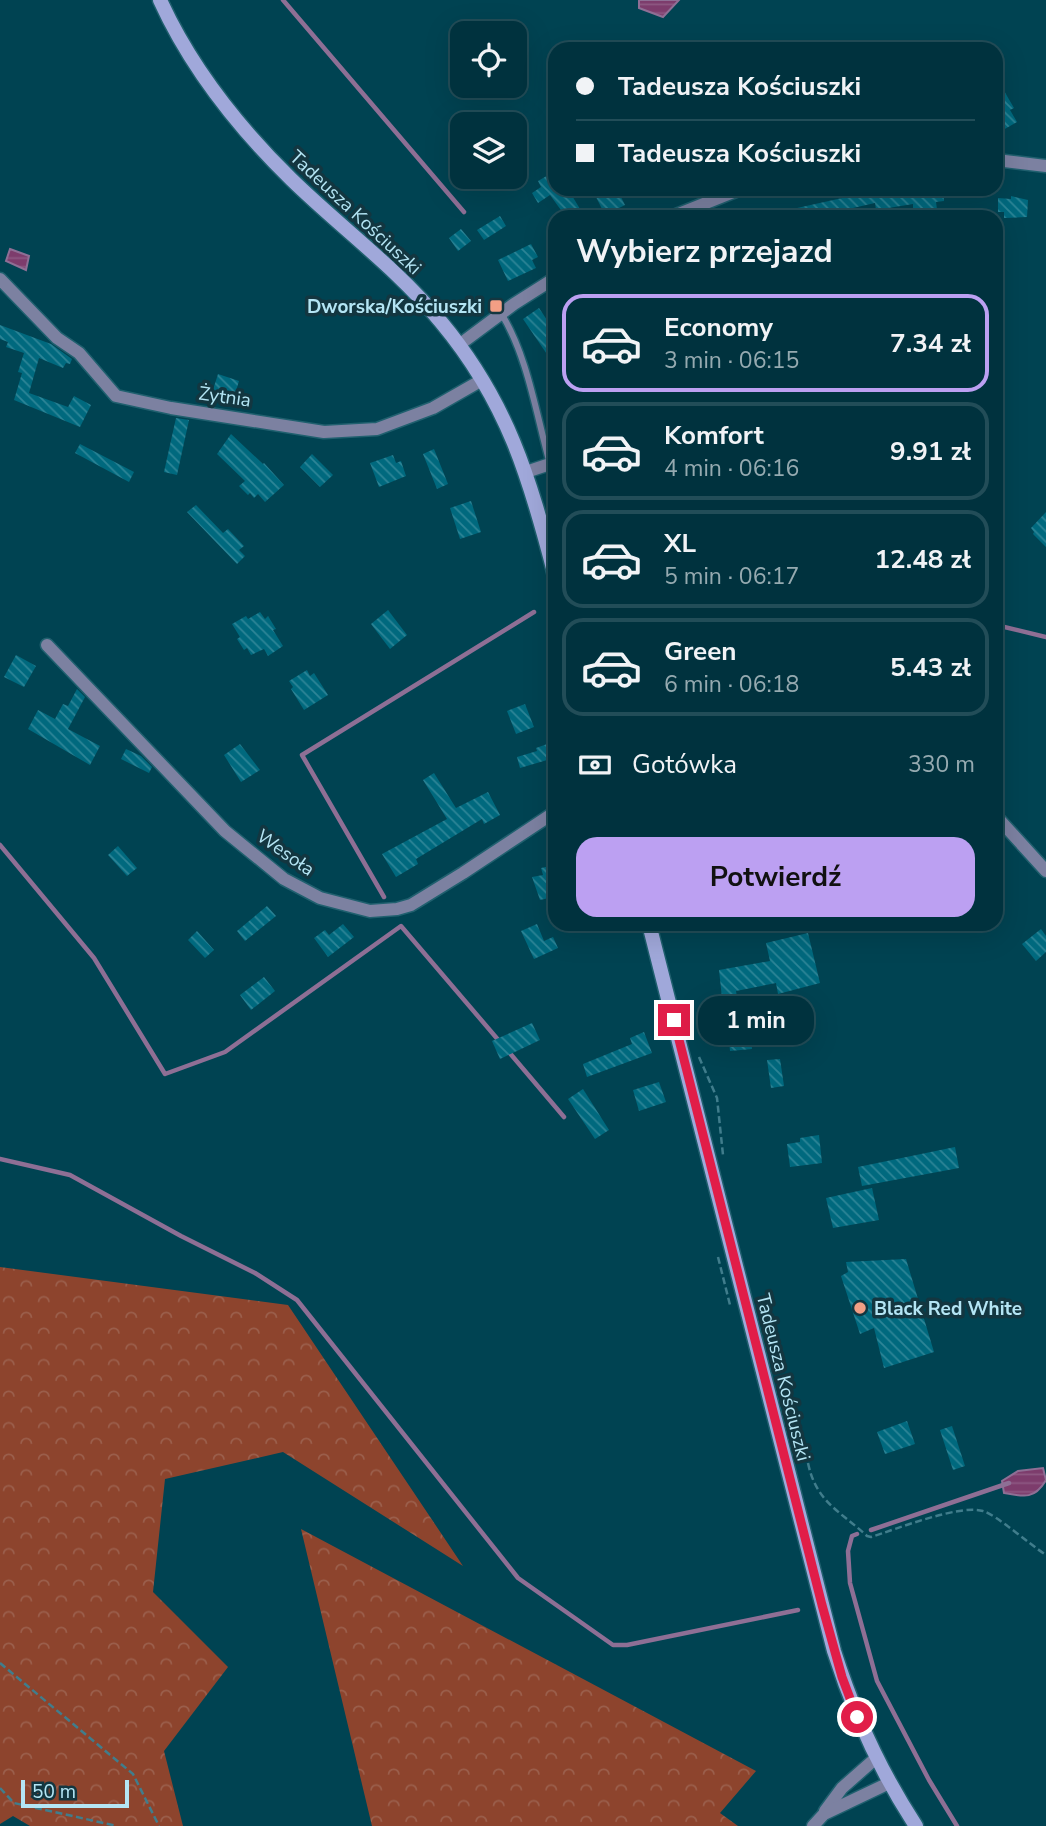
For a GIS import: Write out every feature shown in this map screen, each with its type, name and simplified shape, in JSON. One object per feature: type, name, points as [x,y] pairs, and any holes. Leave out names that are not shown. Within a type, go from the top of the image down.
[{"type":"main road","name":"Tadeusza Kościuszki","points":[[160,0],[198,68],[235,120],[292,180],[410,288],[459,345],[503,416],[526,472],[548,567]]},
{"type":"main road","name":"Tadeusza Kościuszki","points":[[651,931],[842,1677],[876,1758],[916,1826]]},
{"type":"street","points":[[1003,161],[1046,166]]},
{"type":"street","points":[[688,210],[724,196]]},
{"type":"street","name":"Żytnia","points":[[0,279],[57,338],[79,353],[116,396],[171,408],[324,432],[377,429],[433,408],[482,380]]},
{"type":"street","points":[[459,345],[548,283]]},
{"type":"street","points":[[526,472],[548,465]]},
{"type":"street","name":"Wesoła","points":[[47,645],[225,831],[284,879],[320,898],[370,911],[411,905],[548,817]]},
{"type":"street","points":[[1003,824],[1046,871]]},
{"type":"street","points":[[813,1826],[842,1788],[876,1758]]},
{"type":"street","points":[[824,1814],[889,1783]]},
{"type":"lane","points":[[502,313],[511,328],[548,450]]},
{"type":"path","points":[[698,1056],[717,1098],[725,1166]]},
{"type":"path","points":[[807,1463],[811,1482],[831,1508],[867,1536],[946,1513],[962,1510],[984,1511],[1046,1555]]},
{"type":"path","points":[[0,1663],[133,1774],[159,1826]]},
{"type":"path","points":[[0,1788],[14,1803],[117,1826]]},
{"type":"green space","points":[[0,1267],[288,1305],[463,1566],[283,1452],[165,1479],[153,1592],[228,1667],[164,1751],[183,1826],[30,1826],[13,1816],[0,1824]]},
{"type":"green space","points":[[301,1529],[756,1771],[720,1813],[738,1826],[372,1826]]},
{"type":"shaded area","points":[[639,0],[679,0],[663,17],[639,8]]},
{"type":"shaded area","points":[[10,249],[29,256],[26,270],[6,261]]},
{"type":"shaded area","points":[[1043,1468],[1046,1480],[1038,1491],[1024,1496],[1004,1493],[1002,1481],[1018,1471]]},
{"type":"building","points":[[1003,89],[1014,108],[1010,110],[1017,122],[1003,130]]},
{"type":"building","points":[[548,175],[548,196],[538,203],[532,193],[541,187],[538,181]]},
{"type":"building","points":[[551,196],[572,196],[580,209],[578,210],[561,210]]},
{"type":"building","points":[[596,196],[620,196],[625,205],[615,210],[602,210]]},
{"type":"building","points":[[851,196],[944,196],[944,201],[936,202],[937,210],[913,210],[913,204],[876,210],[875,203],[844,210],[788,210]]},
{"type":"building","points":[[1011,196],[1028,200],[1027,217],[1004,218],[1003,210],[998,210],[998,198],[1011,199]]},
{"type":"building","points":[[500,216],[506,226],[484,240],[477,230]]},
{"type":"building","points":[[461,229],[471,241],[458,251],[449,238]]},
{"type":"building","points":[[531,244],[538,257],[532,260],[536,268],[508,281],[498,260]]},
{"type":"building","points":[[539,308],[548,322],[548,356],[523,319]]},
{"type":"building","points":[[0,325],[51,344],[72,359],[70,364],[66,363],[63,368],[39,358],[29,393],[68,407],[74,396],[91,405],[80,427],[14,400],[22,373],[18,372],[24,353],[6,347],[8,342],[0,339]]},
{"type":"building","points":[[218,374],[239,381],[233,400],[212,393]]},
{"type":"building","points":[[176,418],[189,420],[177,475],[164,472]]},
{"type":"building","points":[[231,434],[284,485],[265,502],[258,494],[254,498],[239,486],[245,481],[217,454]]},
{"type":"building","points":[[80,444],[134,472],[129,482],[75,453]]},
{"type":"building","points":[[434,449],[448,484],[437,489],[423,454]]},
{"type":"building","points":[[312,454],[333,475],[320,487],[300,467]]},
{"type":"building","points":[[393,455],[396,463],[401,461],[406,476],[379,487],[370,463]]},
{"type":"building","points":[[471,501],[481,532],[460,539],[450,508]]},
{"type":"building","points":[[196,505],[223,533],[228,529],[244,546],[239,550],[245,556],[237,564],[187,512]]},
{"type":"building","points":[[1046,512],[1046,547],[1033,534],[1031,528]]},
{"type":"building","points":[[388,610],[407,635],[390,649],[371,624]]},
{"type":"building","points":[[260,612],[265,619],[268,616],[283,646],[268,656],[264,649],[251,655],[247,648],[244,650],[232,624]]},
{"type":"building","points":[[16,655],[36,666],[24,687],[4,677]]},
{"type":"building","points":[[307,670],[310,676],[314,673],[328,695],[304,710],[289,681]]},
{"type":"building","points":[[77,689],[85,697],[68,729],[100,746],[90,765],[28,729],[38,710],[55,719],[63,704],[68,706]]},
{"type":"building","points":[[525,704],[534,727],[516,734],[507,711]]},
{"type":"building","points":[[240,744],[260,770],[241,782],[224,755]]},
{"type":"building","points":[[548,744],[548,760],[520,768],[517,757],[537,751],[536,748]]},
{"type":"building","points":[[126,749],[141,756],[152,767],[149,773],[121,759]]},
{"type":"building","points":[[434,773],[456,808],[488,792],[500,815],[484,824],[482,819],[416,859],[418,864],[396,877],[382,854],[447,819],[423,780]]},
{"type":"building","points":[[118,846],[137,868],[127,876],[108,855]]},
{"type":"building","points":[[548,866],[548,898],[540,900],[532,877],[543,875],[541,868]]},
{"type":"building","points":[[267,906],[276,916],[245,941],[237,931]]},
{"type":"building","points":[[343,924],[354,937],[328,957],[314,938],[325,930],[329,935]]},
{"type":"building","points":[[537,924],[544,941],[553,937],[558,948],[534,959],[521,931]]},
{"type":"building","points":[[1041,929],[1046,936],[1046,952],[1036,961],[1022,944]]},
{"type":"building","points":[[197,931],[214,950],[205,958],[188,940]]},
{"type":"building","points":[[808,933],[820,983],[778,994],[776,983],[736,991],[737,997],[722,998],[719,970],[770,961],[766,943]]},
{"type":"building","points":[[264,977],[275,991],[251,1010],[240,995]]},
{"type":"building","points":[[532,1023],[540,1040],[500,1059],[492,1041]]},
{"type":"building","points":[[749,1027],[752,1049],[730,1051],[728,1029]]},
{"type":"building","points":[[644,1032],[652,1053],[587,1077],[583,1064],[632,1044],[630,1038]]},
{"type":"building","points":[[780,1059],[784,1086],[771,1088],[767,1060]]},
{"type":"building","points":[[659,1082],[666,1102],[639,1111],[633,1090]]},
{"type":"building","points":[[583,1089],[609,1130],[595,1139],[568,1099]]},
{"type":"building","points":[[819,1135],[822,1163],[790,1167],[787,1144],[800,1142],[800,1138]]},
{"type":"building","points":[[955,1147],[959,1168],[862,1186],[858,1167]]},
{"type":"building","points":[[872,1188],[879,1220],[833,1228],[826,1198]]},
{"type":"building","points":[[906,1259],[934,1352],[884,1368],[874,1328],[860,1334],[841,1276],[848,1272],[846,1262]]},
{"type":"building","points":[[907,1421],[915,1444],[885,1454],[877,1432]]},
{"type":"building","points":[[952,1426],[965,1466],[953,1470],[940,1430]]},
{"type":"waterway","points":[[283,0],[464,212]]},
{"type":"waterway","points":[[384,897],[302,755],[534,612]]},
{"type":"waterway","points":[[1003,627],[1046,637]]},
{"type":"waterway","points":[[0,845],[94,958],[165,1074],[225,1052],[401,926],[500,1042]]},
{"type":"waterway","points":[[508,1051],[564,1117]]},
{"type":"waterway","points":[[0,1159],[70,1175],[255,1273],[297,1300],[518,1578],[613,1645],[627,1645],[798,1610]]},
{"type":"waterway","points":[[871,1530],[1009,1483]]},
{"type":"waterway","points":[[857,1534],[852,1536],[848,1551],[850,1583],[877,1681],[929,1780],[957,1826]]},
{"type":"place","name":"Dworska/Kościuszki","points":[[496,306]]},
{"type":"place","name":"Black Red White","points":[[860,1308]]},
{"type":"route","points":[[674,1020],[834,1651],[857,1717]]}]
